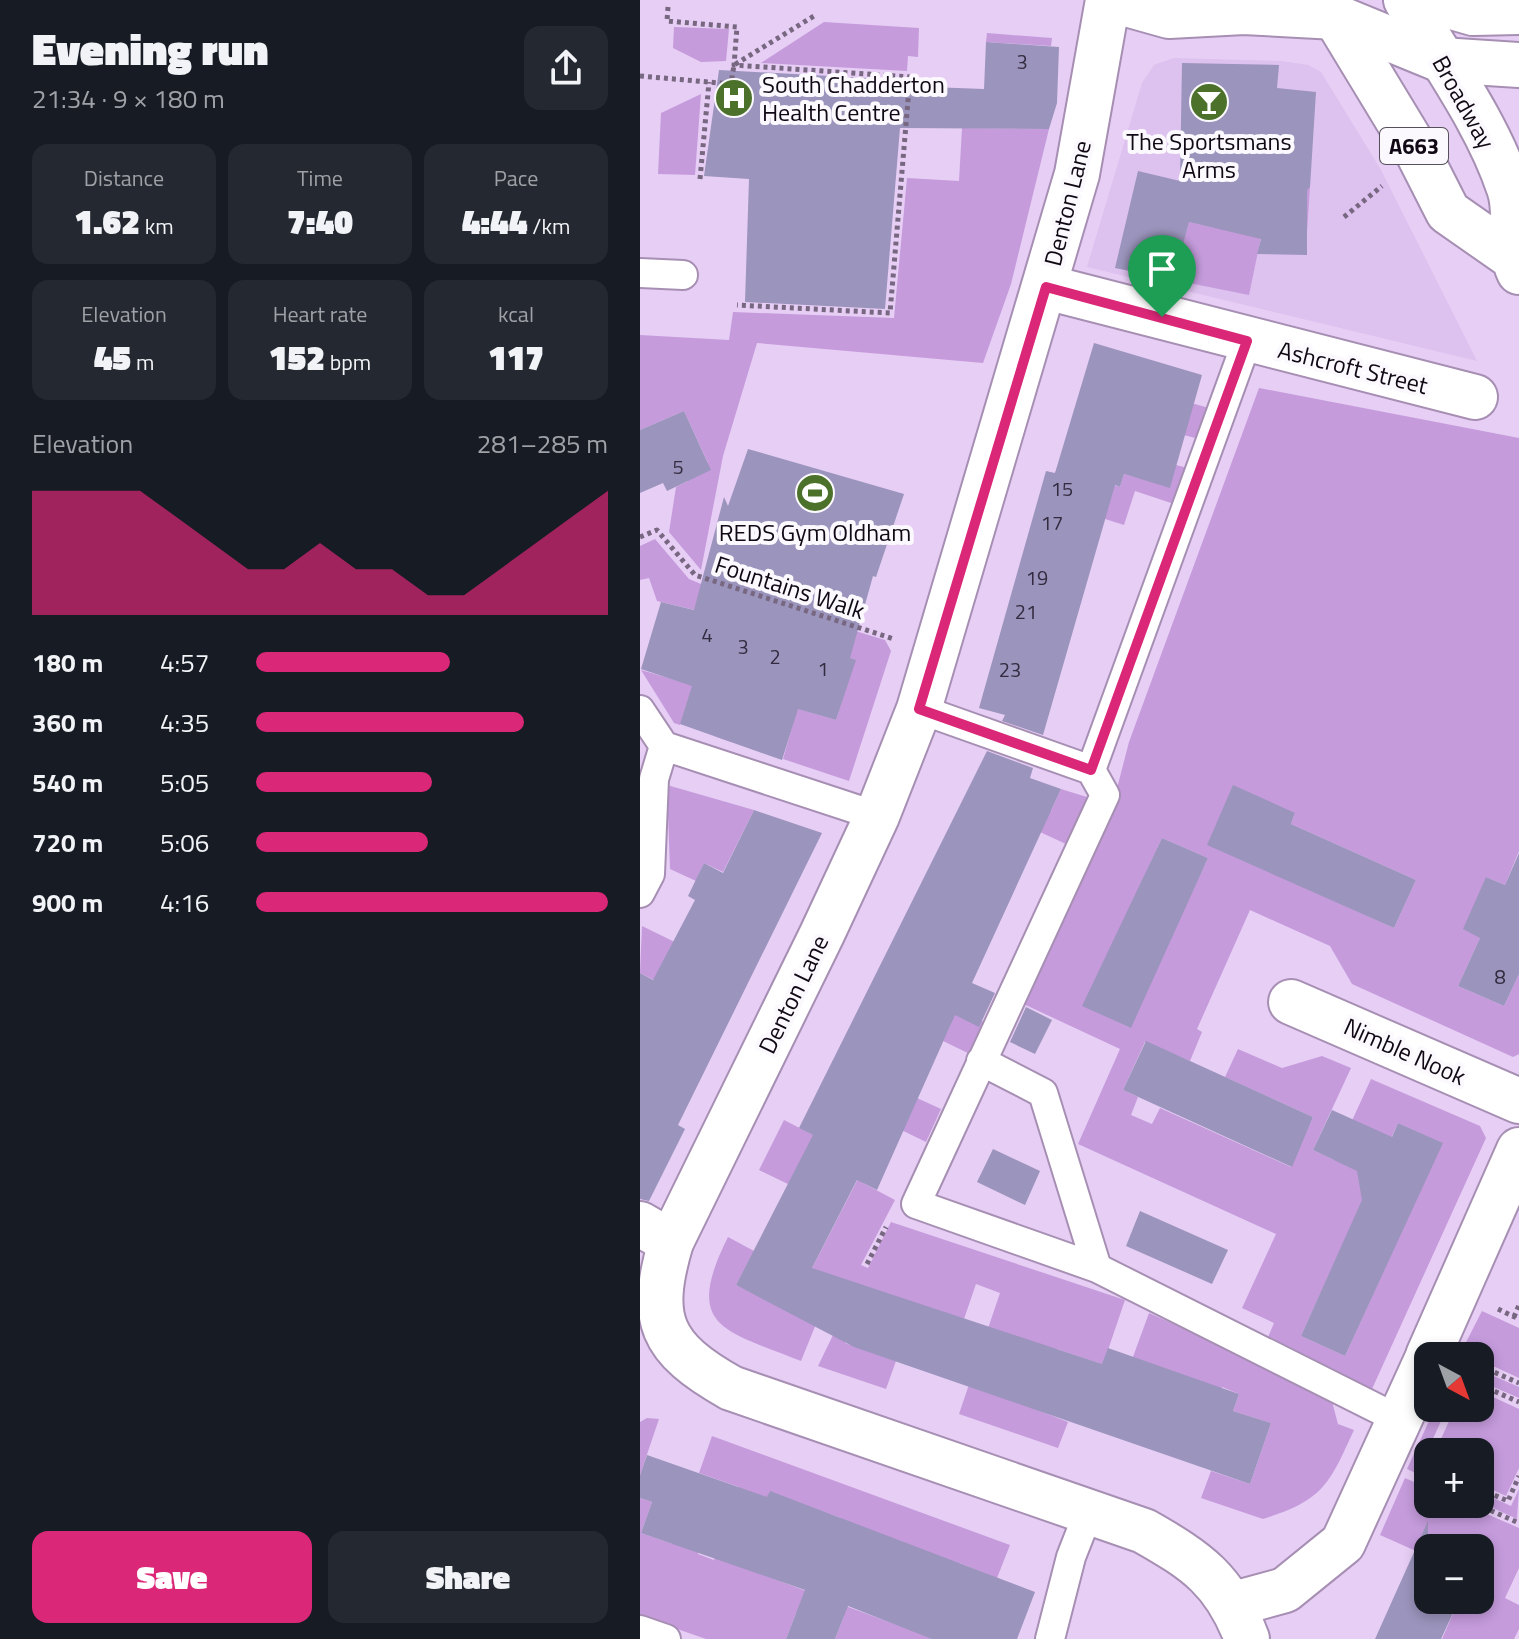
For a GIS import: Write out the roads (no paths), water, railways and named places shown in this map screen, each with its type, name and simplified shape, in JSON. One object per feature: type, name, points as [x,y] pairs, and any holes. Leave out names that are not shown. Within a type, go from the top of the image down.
[{"type":"main road","points":[[1110,0],[1169,16],[1330,9],[1441,60],[1519,65]]},
{"type":"main road","name":"Denton Lane","points":[[1110,0],[1077,174],[919,709],[877,816],[656,1233],[661,1279],[659,1307],[680,1354],[731,1388],[1144,1531],[1185,1554],[1240,1622]]},
{"type":"main road","name":"Broadway","points":[[1406,0],[1515,182],[1515,264]]},
{"type":"main road","points":[[1428,0],[1473,13],[1519,12]]},
{"type":"main road","name":"Broadway","points":[[1330,9],[1419,155],[1448,212],[1515,264]]},
{"type":"main road","name":"Ashcroft Street","points":[[1046,287],[1475,397]]},
{"type":"main road","name":"Nimble Nook","points":[[1291,1002],[1519,1101]]},
{"type":"main road","points":[[1434,1342],[1519,1150]]},
{"type":"main road","points":[[1240,1622],[1343,1543],[1414,1388]]},
{"type":"lane","points":[[640,273],[683,275]]},
{"type":"lane","points":[[1091,770],[1247,341]]},
{"type":"lane","points":[[919,709],[1091,770],[1105,795],[916,1204],[1097,1268],[1400,1420]]},
{"type":"lane","points":[[640,710],[664,746],[877,816]]},
{"type":"lane","points":[[640,893],[650,874],[654,779],[664,746]]},
{"type":"lane","points":[[981,1061],[1043,1093],[1097,1268]]},
{"type":"lane","points":[[1050,1639],[1071,1557],[1089,1511]]},
{"type":"lane","points":[[640,1630],[666,1639]]},
{"type":"place","name":"South Chadderton Health Centre","points":[[734,98]]},
{"type":"place","name":"The Sportsmans Arms","points":[[1209,102]]},
{"type":"place","name":"REDS Gym Oldham","points":[[815,493]]}]
